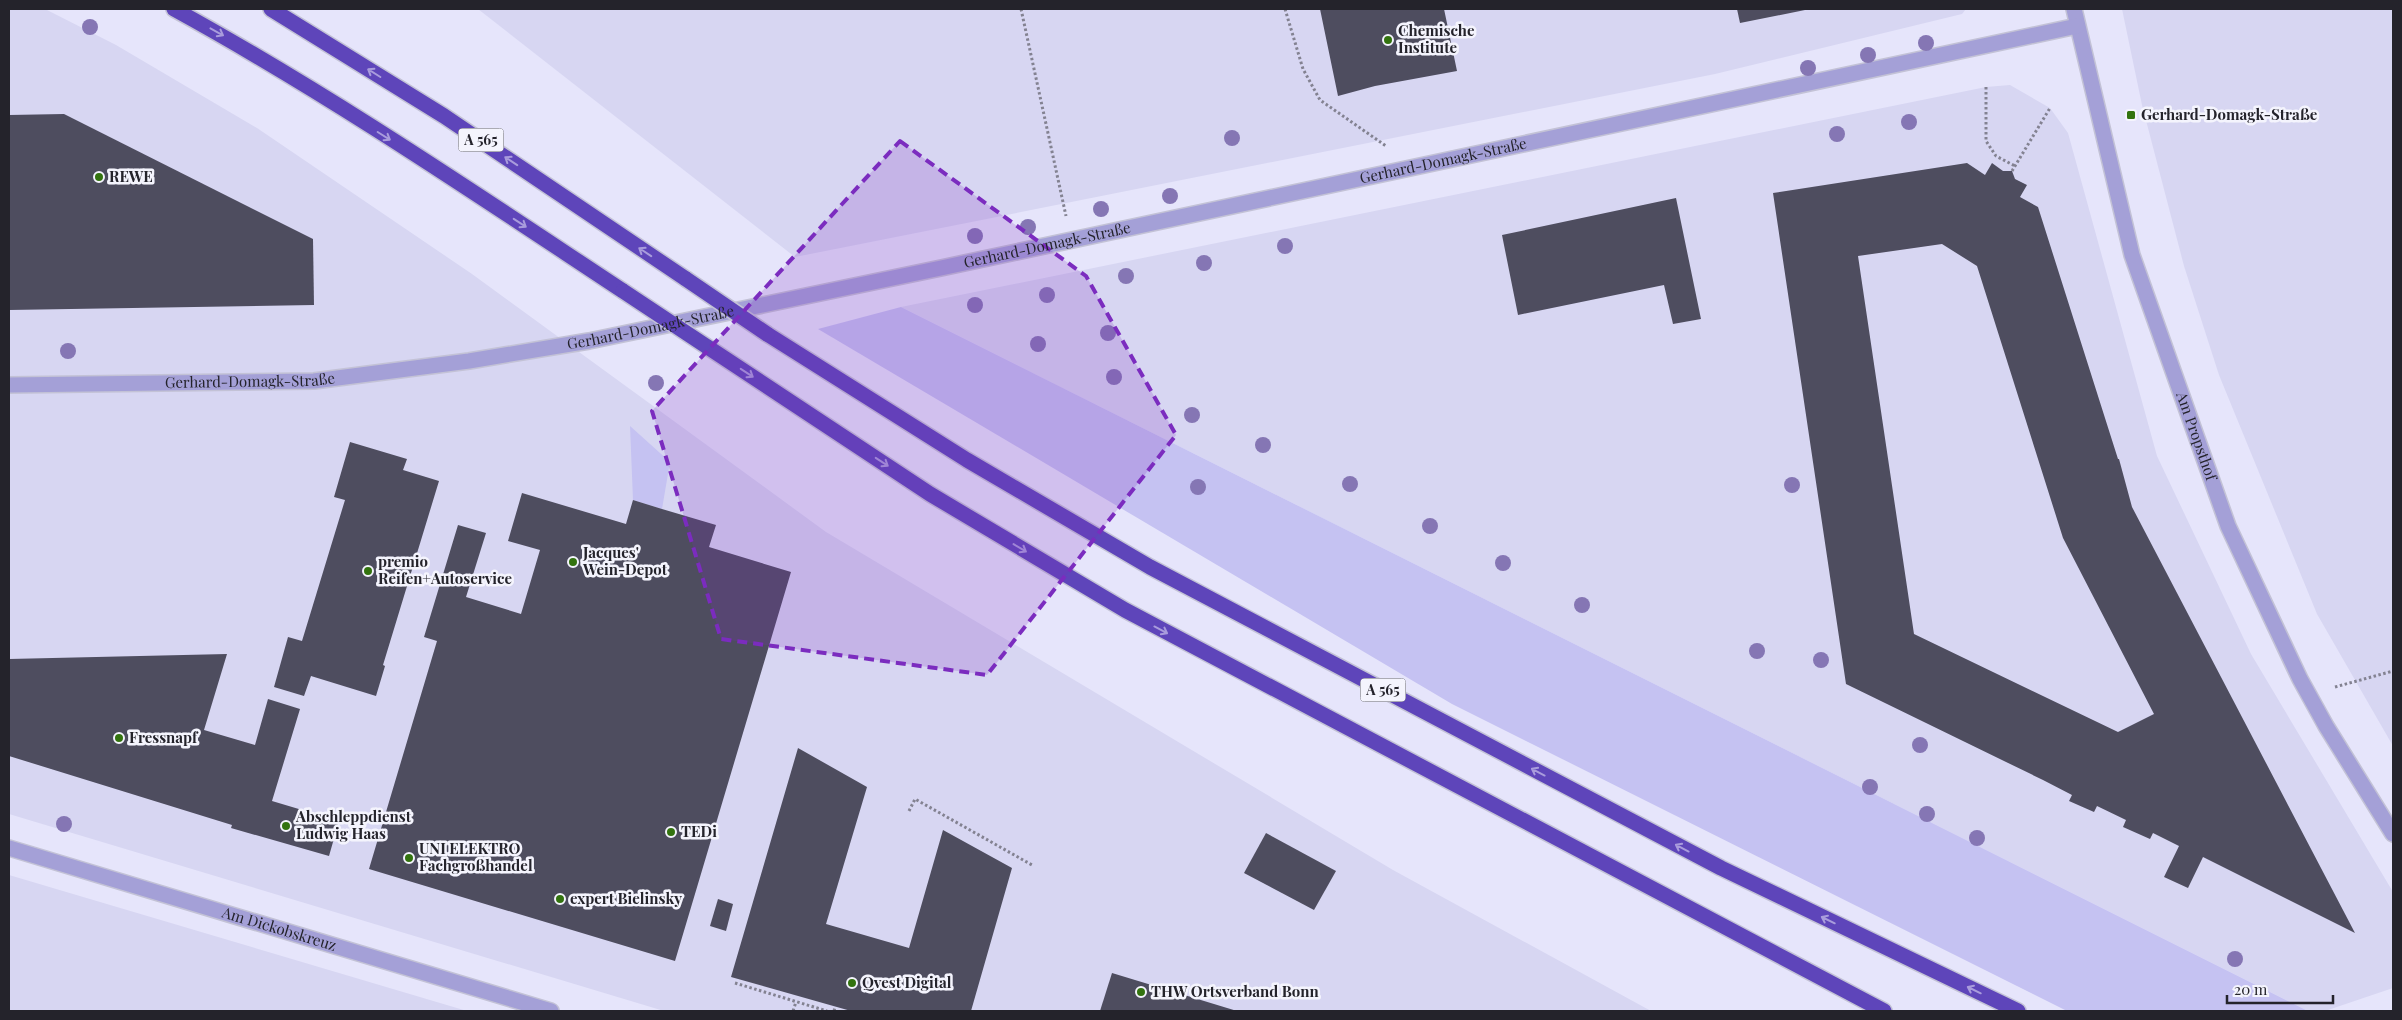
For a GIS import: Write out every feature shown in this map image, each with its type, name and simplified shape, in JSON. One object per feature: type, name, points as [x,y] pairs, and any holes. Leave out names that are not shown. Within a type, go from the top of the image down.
[{"type":"highway","points":[[174,9],[233,41],[450,177],[930,494],[1125,610],[1884,1011]]},
{"type":"highway","name":"A 565","points":[[271,9],[444,116],[767,334],[967,460],[1150,567],[1721,868],[2018,1011]]},
{"type":"street","name":"Am Propsthof","points":[[2074,9],[2132,255],[2176,385],[2228,526],[2276,631],[2308,694],[2393,834]]},
{"type":"street","name":"Gerhard-Domagk-Straße","points":[[9,385],[314,382],[622,335],[2077,26]]},
{"type":"street","name":"Am Dickobskreuz","points":[[9,848],[551,1011]]},
{"type":"path","points":[[1021,9],[1071,241]]},
{"type":"path","points":[[1285,9],[1303,69],[1320,100],[1386,143],[1392,172]]},
{"type":"path","points":[[1986,87],[1986,141],[1996,156],[2015,166]]},
{"type":"path","points":[[2012,171],[2050,108]]},
{"type":"path","points":[[2308,694],[2393,671]]},
{"type":"path","points":[[909,810],[915,799],[1032,865]]},
{"type":"path","points":[[736,983],[827,1011]]},
{"type":"path","points":[[793,1011],[796,1002]]},
{"type":"path","points":[[834,1011],[835,1006]]},
{"type":"highlighted area","points":[[900,141],[1086,276],[1176,435],[987,675],[721,639],[652,411]]},
{"type":"shaded area","points":[[9,9],[45,9],[116,45],[257,128],[472,274],[826,532],[1393,870],[1651,1011],[664,1011],[9,814]]},
{"type":"shaded area","points":[[478,9],[1966,9],[1962,14],[1715,74],[795,257]]},
{"type":"shaded area","points":[[2122,9],[2393,9],[2393,746],[2317,614],[2219,375],[2184,266],[2142,105]]},
{"type":"shaded area","points":[[2010,85],[2050,108],[2068,133],[2157,456],[2251,654],[2393,892],[2393,988],[2325,1011],[2308,1011],[901,307],[1986,87]]},
{"type":"shaded area","points":[[901,307],[2308,1011],[2067,1011],[1452,704],[818,329]]},
{"type":"shaded area","points":[[630,426],[670,462],[662,509],[633,500]]},
{"type":"shaded area","points":[[9,875],[467,1011],[9,1011]]},
{"type":"building","name":"Chemische Institute","points":[[1320,9],[1444,9],[1457,71],[1375,86],[1338,96]]},
{"type":"building","points":[[1737,9],[1805,9],[1805,10],[1740,23]]},
{"type":"building","name":"REWE","points":[[64,114],[313,239],[314,305],[9,310],[9,115]]},
{"type":"building","points":[[1967,163],[1985,175],[1992,163],[2003,171],[2012,171],[2015,179],[2027,185],[2020,197],[2038,207],[2119,459],[2132,507],[2355,933],[2203,857],[2188,888],[2164,877],[2179,846],[2153,833],[2150,839],[2123,827],[2126,820],[2097,806],[2094,812],[2069,801],[2072,795],[1846,684],[1773,193]],"holes":[[[1942,244],[1977,266],[2063,538],[2154,714],[2118,732],[1914,634],[1858,256]]]},
{"type":"building","points":[[1676,198],[1701,319],[1673,324],[1664,285],[1518,315],[1502,235]]},
{"type":"building","name":"premio Reifen+Autoservice","points":[[350,442],[407,459],[403,470],[439,481],[383,665],[385,666],[376,696],[311,676],[304,696],[274,687],[288,637],[302,641],[345,500],[334,497]]},
{"type":"building","points":[[522,493],[626,524],[633,500],[716,525],[709,547],[791,572],[675,961],[369,869],[437,641],[424,637],[458,525],[486,533],[466,597],[521,614],[540,550],[508,541]]},
{"type":"building","name":"Fressnapf","points":[[227,654],[204,730],[255,745],[268,699],[300,709],[272,801],[339,821],[329,856],[231,828],[232,825],[9,756],[9,659]]},
{"type":"building","points":[[798,748],[867,787],[826,924],[909,948],[943,830],[1012,868],[971,1011],[851,1011],[731,977]]},
{"type":"building","points":[[1266,833],[1336,871],[1314,910],[1244,873]]},
{"type":"building","points":[[718,899],[733,904],[726,931],[710,926]]},
{"type":"building","name":"THW Ortsverband Bonn","points":[[1112,973],[1237,1011],[1100,1011]]},
{"type":"place","name":"Chemische Institute","points":[[1388,40]]},
{"type":"place","name":"Gerhard-Domagk-Straße","points":[[2131,115]]},
{"type":"place","name":"REWE","points":[[99,177]]},
{"type":"place","name":"Jacques' Wein-Depot","points":[[573,562]]},
{"type":"place","name":"premio Reifen+Autoservice","points":[[368,571]]},
{"type":"place","name":"Fressnapf","points":[[119,738]]},
{"type":"place","name":"Abschleppdienst Ludwig Haas","points":[[286,826]]},
{"type":"place","name":"TEDi","points":[[671,832]]},
{"type":"place","name":"UNI ELEKTRO Fachgroßhandel","points":[[409,858]]},
{"type":"place","name":"expert Bielinsky","points":[[560,899]]},
{"type":"place","name":"Qvest Digital","points":[[852,983]]},
{"type":"place","name":"THW Ortsverband Bonn","points":[[1141,992]]}]
